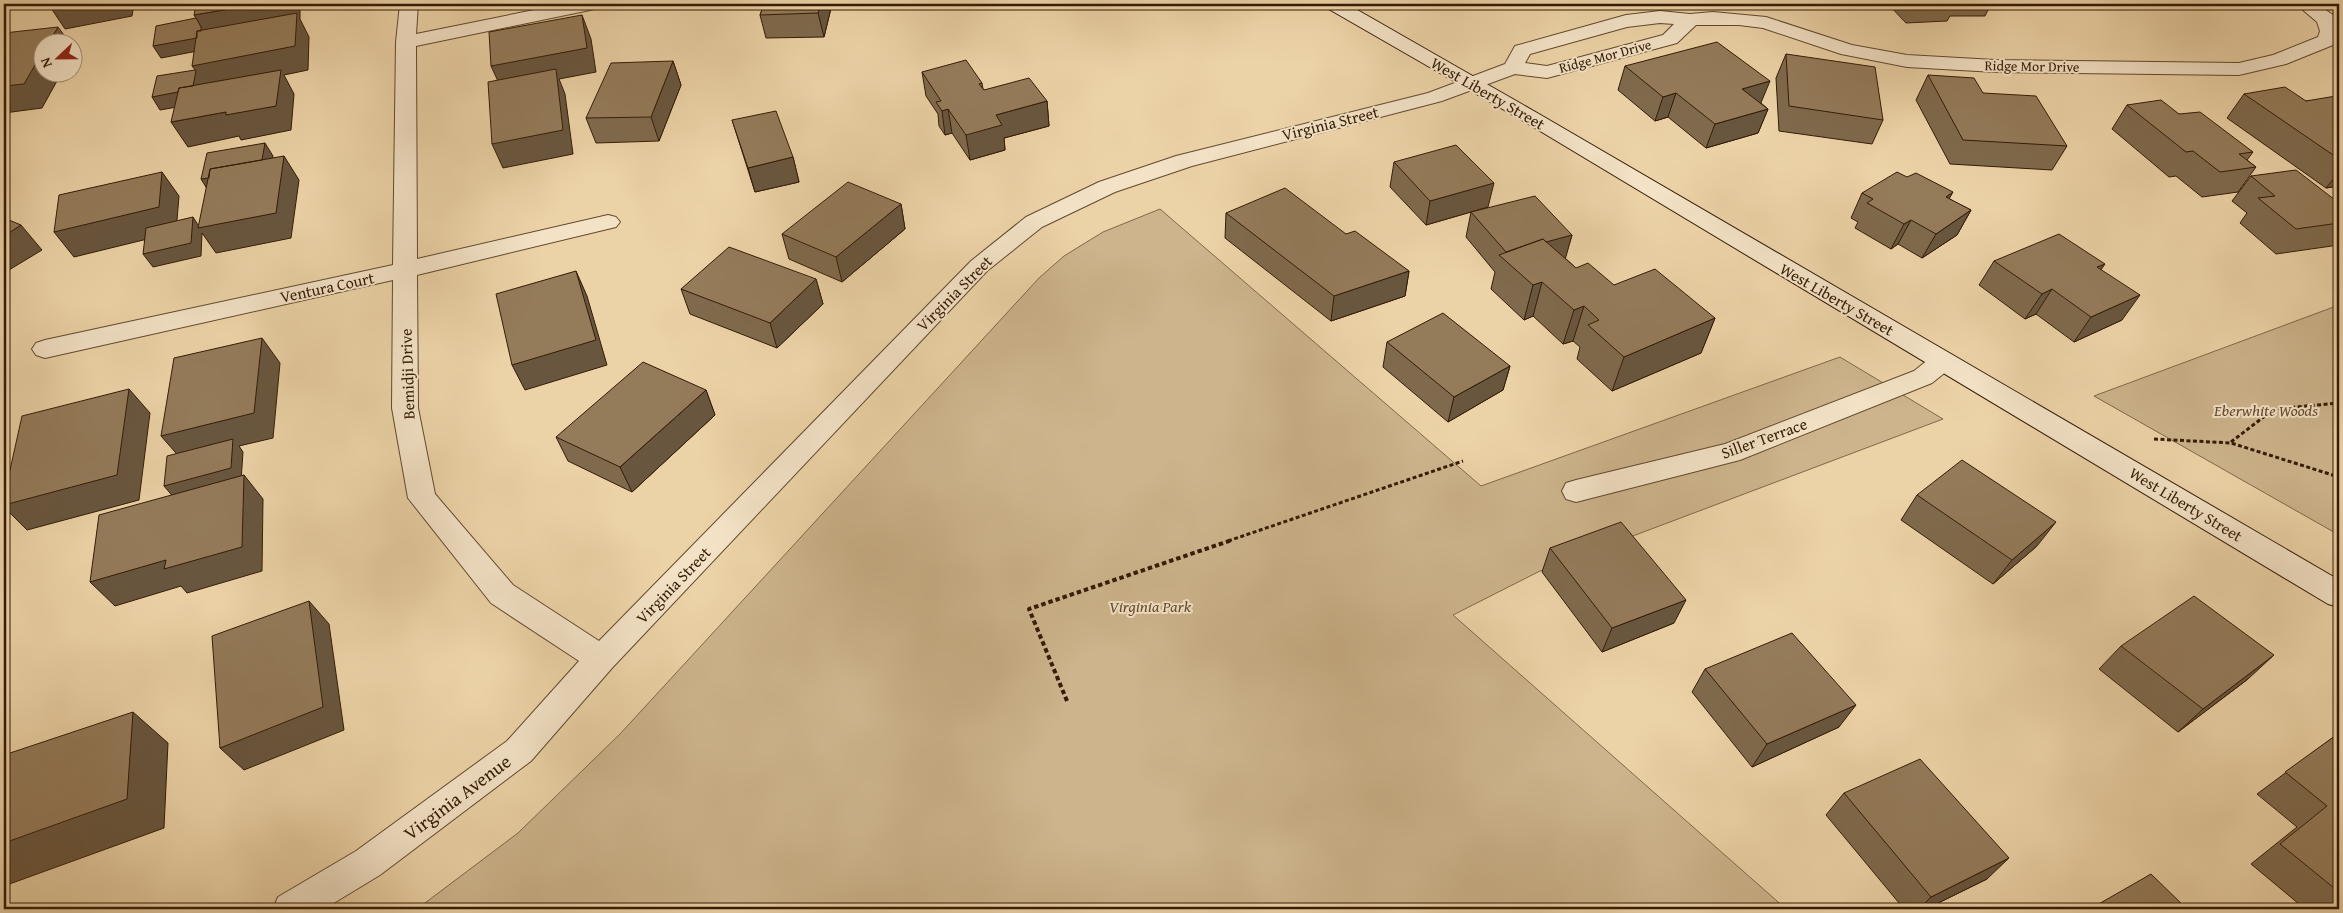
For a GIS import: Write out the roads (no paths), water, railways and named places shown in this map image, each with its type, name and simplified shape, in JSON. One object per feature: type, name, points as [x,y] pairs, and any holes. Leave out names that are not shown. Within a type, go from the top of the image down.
[{"type":"street","name":"Bemidji Drive","points":[[409,4],[406,42],[405,408],[422,498],[502,594],[602,659]]},
{"type":"street","points":[[406,42],[590,4]]},
{"type":"street","name":"West Liberty Street","points":[[1334,4],[1473,83],[2339,595]]},
{"type":"street","name":"Ridge Mor Drive","points":[[1513,68],[1522,50],[1626,21],[1660,17],[1690,20],[1713,18],[1766,24],[1848,50],[1907,61],[1996,66],[2239,69],[2279,60],[2326,41],[2330,31],[2326,19],[2305,4]]},
{"type":"street","name":"Ridge Mor Drive","points":[[1473,83],[1513,68],[1547,72],[1670,39],[1690,20]]},
{"type":"street","name":"Virginia Street","points":[[602,659],[978,266],[1034,222],[1107,187],[1184,161],[1435,96],[1473,83]]},
{"type":"street","name":"Ventura Court","points":[[45,349],[404,270],[608,222]]},
{"type":"street","name":"Siller Terrace","points":[[1576,491],[1730,453],[1923,377],[1943,361]]},
{"type":"street","name":"Virginia Avenue","points":[[291,909],[368,863],[519,750],[602,659]]},
{"type":"park label","name":"Eberwhite Woods","points":[[2266,410]]},
{"type":"park label","name":"Virginia Park","points":[[1150,606]]}]
